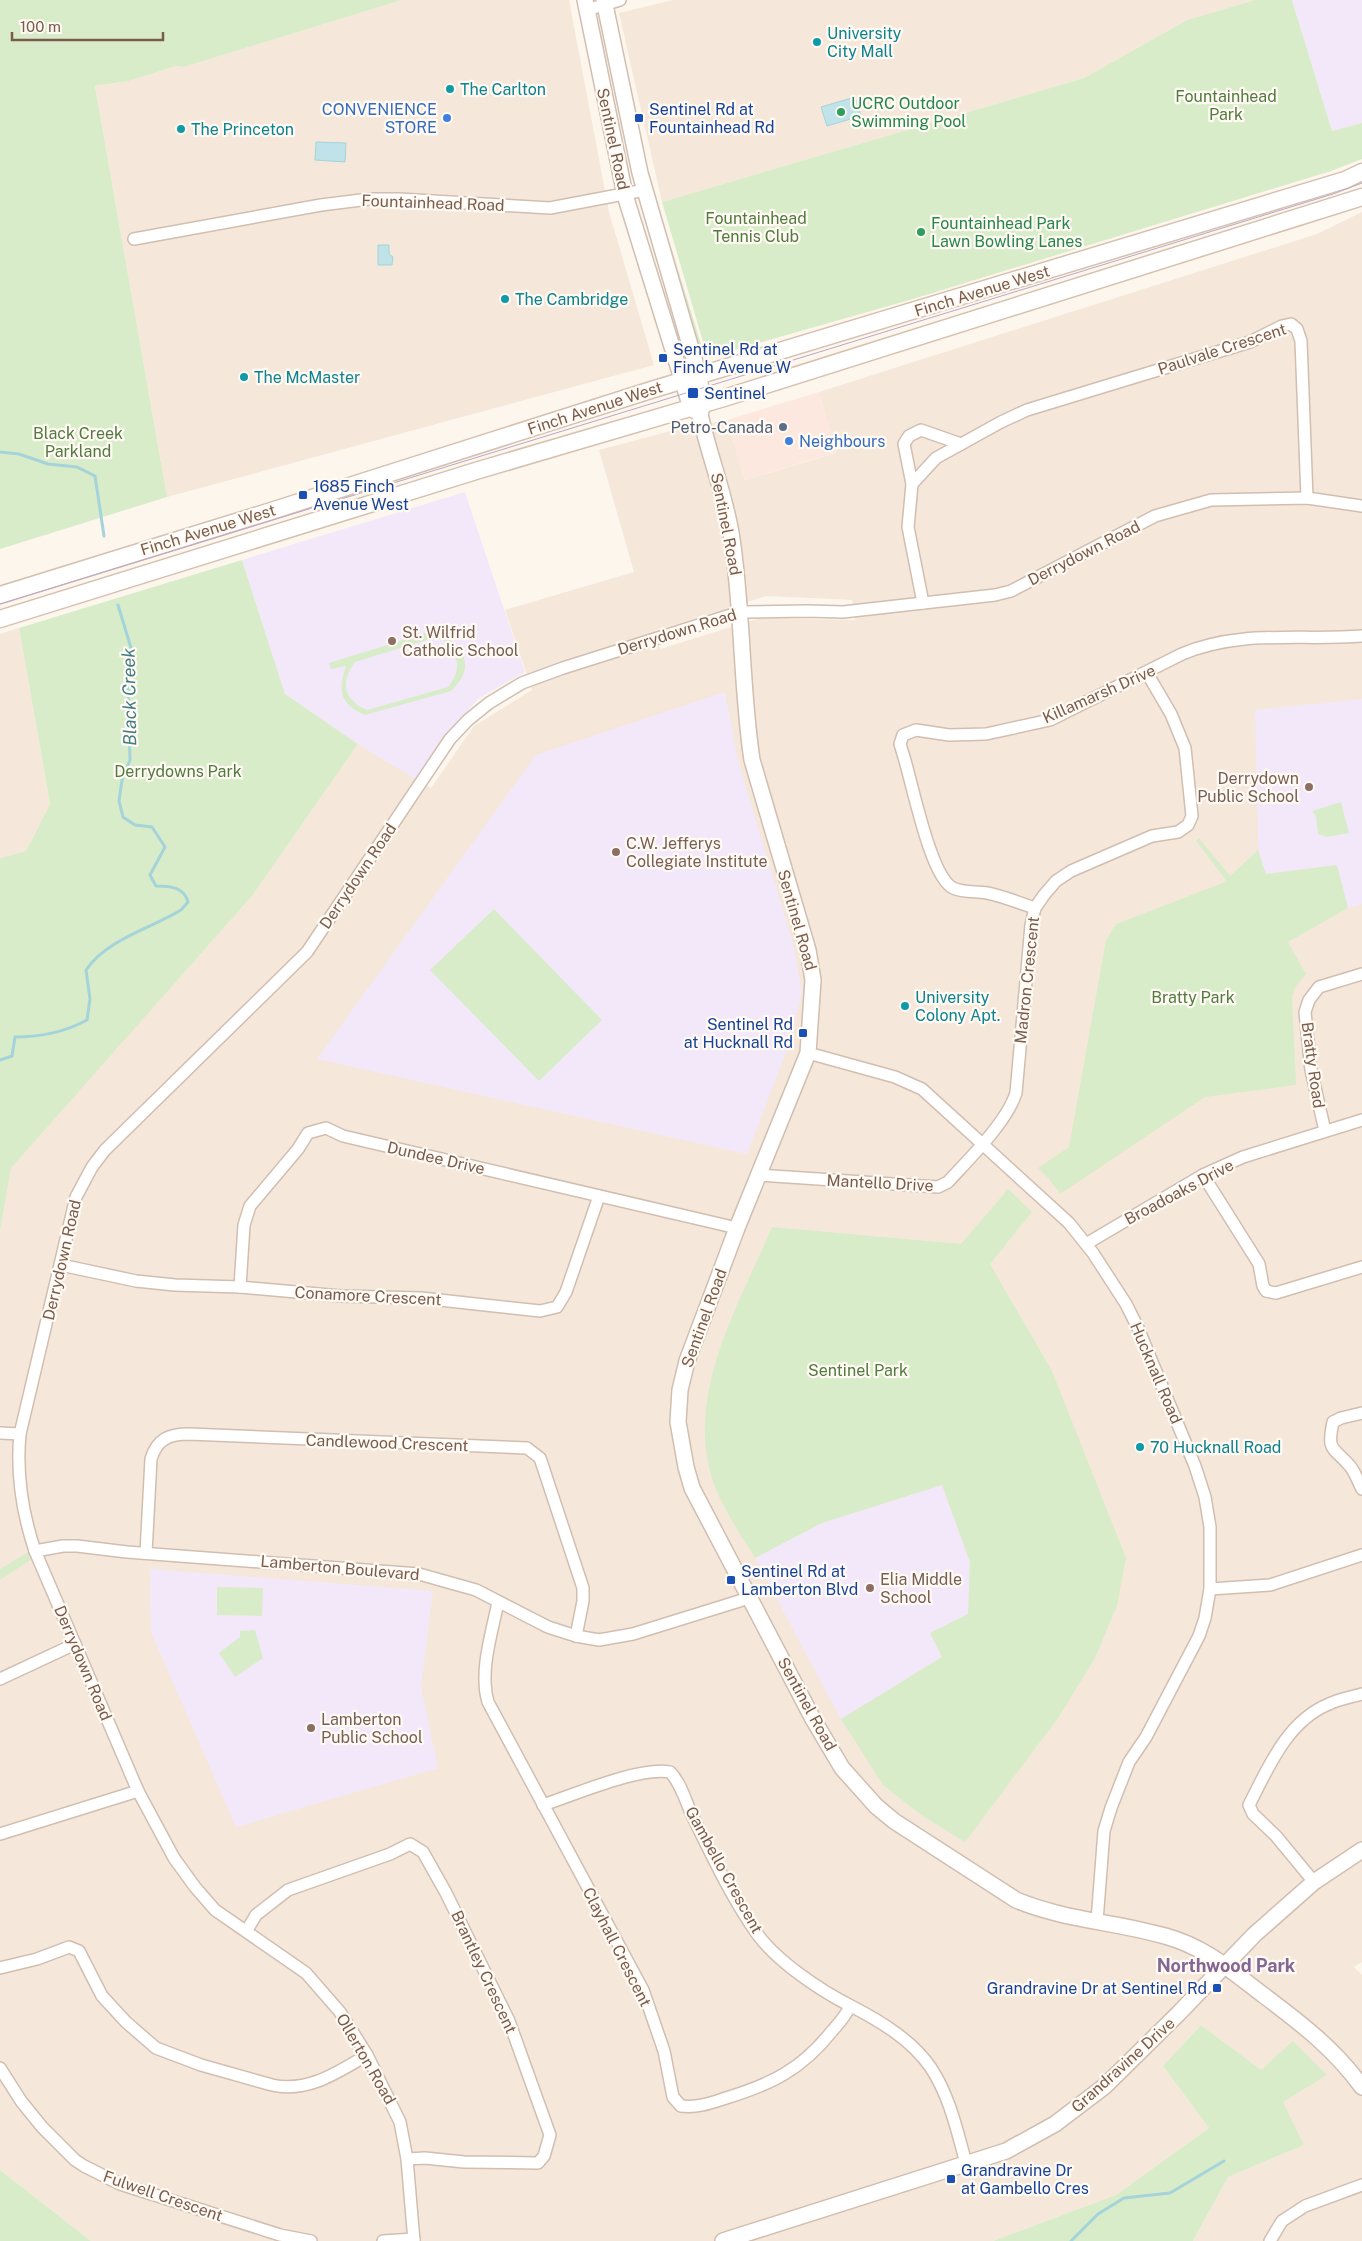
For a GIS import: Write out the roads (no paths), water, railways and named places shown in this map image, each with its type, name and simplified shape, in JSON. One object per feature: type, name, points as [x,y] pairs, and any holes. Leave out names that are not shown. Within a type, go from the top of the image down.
[{"type":"main road","name":"Finch Avenue West","points":[[0,595],[682,381],[1345,180],[1362,172]]},
{"type":"main road","name":"Finch Avenue West","points":[[0,619],[463,475],[698,408],[1362,197]]},
{"type":"street","points":[[586,5],[620,0]]},
{"type":"street","name":"Sentinel Road","points":[[604,2],[645,190],[699,376],[698,408]]},
{"type":"street","name":"Sentinel Road","points":[[586,5],[625,195],[682,381],[698,408],[730,527],[740,612],[748,729],[753,766],[808,950],[813,980],[808,1053],[737,1228],[686,1361],[680,1390],[678,1422],[686,1467],[692,1488],[816,1725],[842,1768],[876,1806],[918,1838],[1016,1900],[1041,1909],[1141,1930],[1182,1941],[1207,1952],[1322,2040],[1348,2068],[1362,2087]]},
{"type":"street","name":"Fountainhead Road","points":[[134,239],[321,204],[369,199],[550,208],[645,190]]},
{"type":"street","name":"Paulvale Crescent","points":[[912,484],[936,458],[1001,422],[1034,408],[1250,342],[1282,326],[1291,324],[1297,329],[1301,341],[1307,498]]},
{"type":"street","points":[[923,603],[908,527],[912,484],[904,444],[909,436],[922,430],[961,444]]},
{"type":"street","name":"Derrydown Road","points":[[174,1858],[138,1791],[35,1551],[22,1507],[18,1466],[20,1434],[76,1197],[92,1167],[105,1150],[307,952],[450,739],[468,720],[502,695],[542,675],[740,612],[842,612],[978,597],[1011,591],[1155,516],[1211,500],[1307,498],[1362,506]]},
{"type":"street","name":"Killamarsh Drive","points":[[1034,908],[990,894],[962,892],[950,887],[932,858],[902,754],[901,738],[909,732],[916,730],[949,735],[986,734],[1050,720],[1202,646],[1226,640],[1279,636],[1362,636]]},
{"type":"street","name":"Madron Crescent","points":[[982,1143],[1013,1103],[1016,1093],[1034,908],[1052,886],[1071,871],[1152,836],[1178,832],[1188,825],[1192,816],[1185,748],[1174,720],[1147,673]]},
{"type":"street","name":"Bratty Road","points":[[1325,1131],[1311,1070],[1306,1012],[1309,1000],[1319,987],[1362,974]]},
{"type":"street","name":"Hucknall Road","points":[[808,1053],[914,1084],[934,1098],[1069,1223],[1086,1244],[1126,1304],[1138,1328],[1195,1466],[1210,1527],[1210,1589],[1205,1618],[1199,1636],[1146,1737],[1129,1762],[1111,1808],[1104,1831],[1097,1922]]},
{"type":"street","name":"Broadoaks Drive","points":[[1086,1244],[1203,1175],[1243,1158],[1362,1120]]},
{"type":"street","name":"Dundee Drive","points":[[240,1288],[244,1225],[250,1206],[298,1149],[308,1133],[326,1128],[344,1136],[737,1228]]},
{"type":"street","name":"Mantello Drive","points":[[758,1175],[938,1187],[948,1182],[982,1143]]},
{"type":"street","points":[[1203,1175],[1259,1264],[1263,1286],[1266,1291],[1276,1293],[1362,1267]]},
{"type":"street","name":"Conamore Crescent","points":[[61,1264],[136,1281],[176,1286],[240,1288],[341,1296],[421,1298],[520,1308],[531,1311],[549,1310],[557,1307],[566,1292],[599,1196]]},
{"type":"street","points":[[1362,1413],[1333,1422],[1330,1438],[1332,1450],[1350,1466],[1362,1489]]},
{"type":"street","points":[[0,1433],[20,1434]]},
{"type":"street","name":"Candlewood Crescent","points":[[146,1553],[151,1459],[154,1449],[165,1437],[189,1434],[527,1448],[540,1458],[580,1577],[583,1601],[576,1636]]},
{"type":"street","name":"Lamberton Boulevard","points":[[35,1551],[63,1546],[78,1546],[146,1553],[395,1571],[441,1579],[476,1590],[548,1627],[576,1636],[599,1640],[633,1634],[749,1598]]},
{"type":"street","points":[[1210,1589],[1270,1585],[1362,1555]]},
{"type":"street","name":"Clayhall Crescent","points":[[498,1602],[485,1675],[485,1692],[488,1702],[643,1990],[664,2051],[673,2097],[681,2106],[695,2107],[769,2082],[796,2067],[816,2052],[850,2006]]},
{"type":"street","points":[[0,1679],[75,1644]]},
{"type":"street","points":[[1314,1882],[1276,1836],[1253,1814],[1249,1805],[1280,1747],[1303,1720],[1328,1704],[1362,1694]]},
{"type":"street","name":"Gambello Crescent","points":[[543,1805],[640,1773],[661,1770],[670,1772],[681,1787],[694,1819],[743,1912],[759,1936],[798,1973],[850,2006],[865,2012],[907,2042],[930,2068],[951,2107],[966,2163]]},
{"type":"street","points":[[0,1834],[138,1791]]},
{"type":"street","name":"Brantley Crescent","points":[[247,1930],[256,1915],[288,1890],[390,1854],[410,1844],[423,1852],[446,1893],[509,2021],[550,2135],[544,2156],[538,2163],[464,2162],[425,2158],[407,2159]]},
{"type":"street","name":"Grandravine Drive","points":[[724,2241],[1006,2151],[1046,2130],[1076,2110],[1111,2081],[1226,1966],[1254,1935],[1314,1882],[1362,1850]]},
{"type":"street","name":"Ollerton Road","points":[[174,1858],[215,1910],[247,1930],[306,1973],[340,2012],[367,2055],[396,2111],[407,2159],[414,2240]]},
{"type":"street","points":[[0,1968],[74,1948],[79,1951],[102,1996],[126,2022],[156,2048],[200,2065],[272,2085],[282,2087],[303,2086],[332,2076],[367,2055]]},
{"type":"street","name":"Fulwell Crescent","points":[[0,2068],[21,2101],[42,2127],[75,2160],[84,2166],[120,2184],[280,2235],[311,2241]]},
{"type":"street","points":[[1270,2241],[1282,2220],[1305,2206],[1362,2185]]},
{"type":"street","points":[[383,2241],[414,2240]]},
{"type":"water","name":"UCRC Outdoor Swimming Pool","points":[[855,97],[861,116],[827,126],[821,107]]},
{"type":"water","points":[[316,142],[346,143],[345,162],[315,160]]},
{"type":"water","points":[[378,245],[389,245],[389,254],[393,257],[392,265],[378,265]]},
{"type":"waterway","name":"Black Creek","points":[[0,452],[19,454],[48,464],[77,467],[95,476],[104,536]]},
{"type":"waterway","name":"Black Creek","points":[[0,1060],[12,1056],[15,1037],[52,1033],[70,1028],[87,1020],[90,999],[86,970],[95,959],[117,942],[181,910],[188,902],[180,890],[156,886],[150,875],[165,847],[152,827],[135,825],[123,817],[119,801],[122,780],[130,760],[128,687],[131,648],[118,605]]},
{"type":"waterway","points":[[1071,2241],[1098,2214],[1124,2198],[1170,2193],[1224,2161]]},
{"type":"tram line","points":[[0,604],[1333,194],[1362,183]]},
{"type":"place","name":"University City Mall","points":[[817,42]]},
{"type":"place","name":"The Carlton","points":[[450,89]]},
{"type":"place","name":"UCRC Outdoor Swimming Pool","points":[[841,112]]},
{"type":"place","name":"CONVENIENCE STORE","points":[[447,118]]},
{"type":"place","name":"Sentinel Rd at Fountainhead Rd","points":[[639,118]]},
{"type":"place","name":"The Princeton","points":[[181,129]]},
{"type":"place","name":"Fountainhead Park Lawn Bowling Lanes","points":[[921,232]]},
{"type":"place","name":"The Cambridge","points":[[505,299]]},
{"type":"place","name":"Sentinel Rd at Finch Avenue W","points":[[663,358]]},
{"type":"place","name":"The McMaster","points":[[244,377]]},
{"type":"place","name":"Sentinel","points":[[693,393]]},
{"type":"place","name":"Petro-Canada","points":[[783,427]]},
{"type":"place","name":"Neighbours","points":[[789,441]]},
{"type":"place","name":"1685 Finch Avenue West","points":[[303,495]]},
{"type":"place","name":"St. Wilfrid Catholic School","points":[[392,641]]},
{"type":"place","name":"Derrydown Public School","points":[[1309,787]]},
{"type":"place","name":"C.W. Jefferys Collegiate Institute","points":[[616,852]]},
{"type":"place","name":"University Colony Apt.","points":[[905,1006]]},
{"type":"place","name":"Sentinel Rd at Hucknall Rd","points":[[803,1033]]},
{"type":"place","name":"70 Hucknall Road","points":[[1140,1447]]},
{"type":"place","name":"Sentinel Rd at Lamberton Blvd","points":[[731,1580]]},
{"type":"place","name":"Elia Middle School","points":[[870,1588]]},
{"type":"place","name":"Lamberton Public School","points":[[311,1728]]},
{"type":"place","name":"Grandravine Dr at Sentinel Rd","points":[[1217,1988]]},
{"type":"place","name":"Grandravine Dr at Gambello Cres","points":[[951,2179]]},
{"type":"district","name":"Northwood Park","points":[[1226,1965]]},
{"type":"park label","name":"Fountainhead Park","points":[[1226,105]]},
{"type":"park label","name":"Fountainhead Tennis Club","points":[[756,227]]},
{"type":"park label","name":"Black Creek Parkland","points":[[78,442]]},
{"type":"park label","name":"Derrydowns Park","points":[[178,771]]},
{"type":"park label","name":"Bratty Park","points":[[1193,997]]},
{"type":"park label","name":"Sentinel Park","points":[[858,1370]]}]
